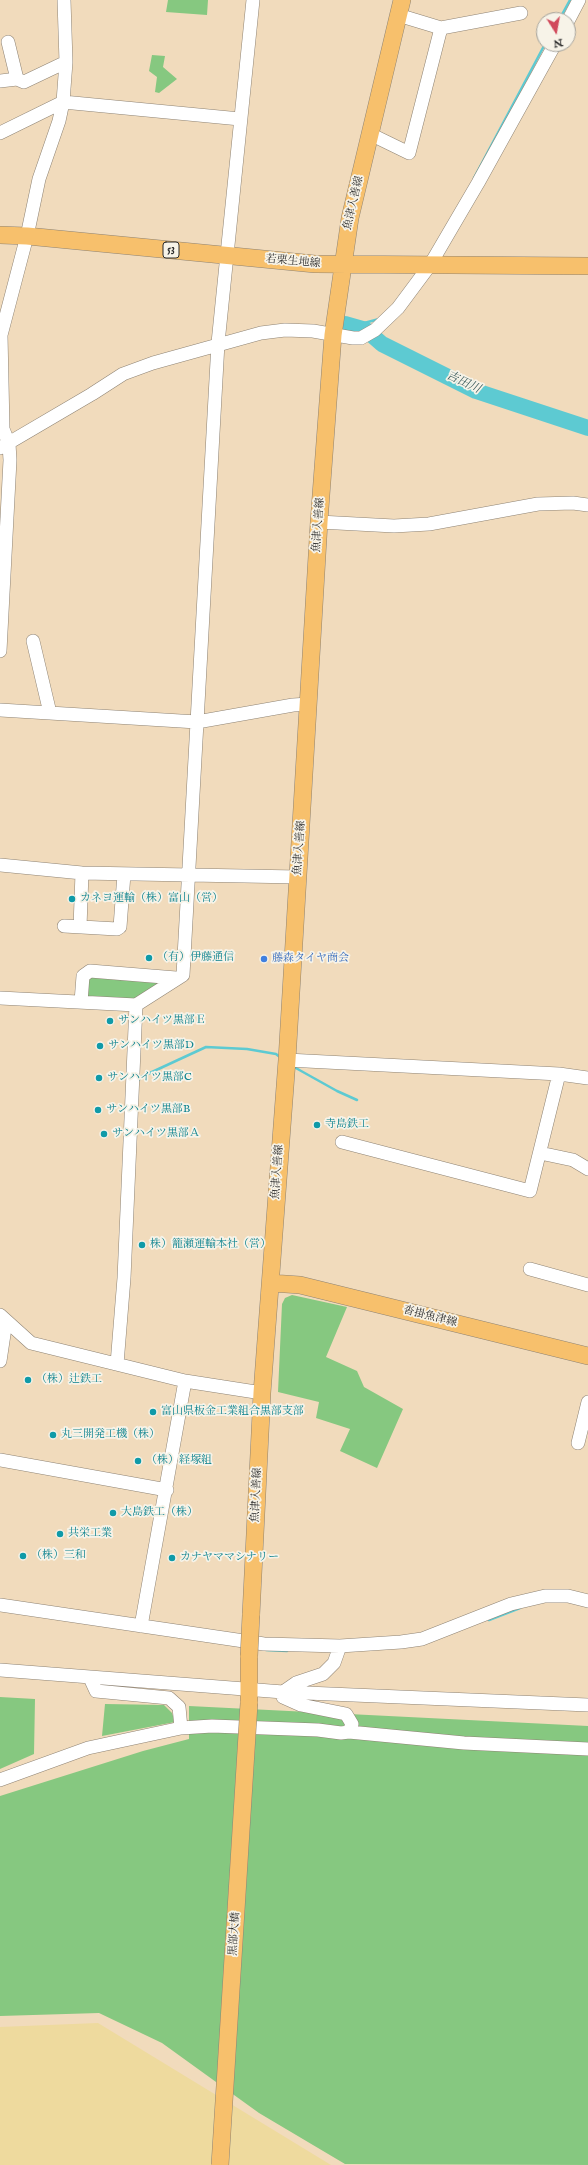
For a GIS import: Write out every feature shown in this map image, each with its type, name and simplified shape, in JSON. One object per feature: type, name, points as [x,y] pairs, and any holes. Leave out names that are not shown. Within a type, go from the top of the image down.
[{"type":"main road","name":"魚津入善線","points":[[249,1696],[249,1656],[262,1394],[287,1060],[319,522],[333,334],[350,218],[400,8]]},
{"type":"main road","name":"若栗生地線","points":[[0,235],[27,236],[226,256],[342,265],[588,266]]},
{"type":"main road","name":"沓掛魚津線","points":[[271,1283],[300,1285],[588,1356]]},
{"type":"main road","name":"黒部大橋","points":[[220,2165],[249,1696]]},
{"type":"street","points":[[0,651],[10,460],[4,446],[2,430],[1,335],[27,236],[39,180],[59,121],[63,102],[66,62],[64,0]]},
{"type":"street","points":[[0,998],[136,1005],[176,978],[183,975],[187,876],[218,343],[253,0]]},
{"type":"street","points":[[573,12],[580,0]]},
{"type":"street","points":[[400,8],[440,28],[521,13]]},
{"type":"street","points":[[370,134],[409,153],[440,28]]},
{"type":"street","points":[[8,42],[17,78]]},
{"type":"street","points":[[4,446],[123,374],[218,343],[261,333],[285,330],[361,338],[375,330],[398,308],[430,265],[478,183],[551,52]]},
{"type":"street","points":[[0,81],[17,78],[24,82],[66,62]]},
{"type":"street","points":[[0,133],[63,102],[240,119]]},
{"type":"street","points":[[319,522],[394,526],[429,524],[538,504],[573,503],[588,505]]},
{"type":"street","points":[[33,641],[50,713]]},
{"type":"street","points":[[0,710],[197,722],[293,705],[308,704]]},
{"type":"street","points":[[0,865],[82,873],[298,878]]},
{"type":"street","points":[[80,927],[82,873]]},
{"type":"street","points":[[64,926],[117,930],[120,927],[124,874]]},
{"type":"street","points":[[81,1002],[83,976],[90,971],[176,978]]},
{"type":"street","points":[[117,1364],[124,1278],[136,1005]]},
{"type":"street","points":[[287,1060],[559,1074],[588,1078]]},
{"type":"street","points":[[342,1142],[530,1191],[559,1074]]},
{"type":"street","points":[[540,1153],[573,1160],[588,1169]]},
{"type":"street","points":[[530,1269],[588,1285]]},
{"type":"street","points":[[3,1318],[31,1343],[185,1381],[262,1394]]},
{"type":"street","points":[[0,1361],[3,1318]]},
{"type":"street","points":[[141,1626],[167,1490],[185,1381]]},
{"type":"street","points":[[578,1442],[588,1402]]},
{"type":"street","points":[[0,1460],[167,1490]]},
{"type":"street","points":[[0,1605],[264,1644],[340,1646],[401,1642],[422,1639],[511,1604],[544,1596],[568,1596],[588,1601]]},
{"type":"street","points":[[282,1692],[296,1683],[323,1674],[334,1662],[340,1646]]},
{"type":"street","points":[[0,1670],[90,1678],[249,1696],[282,1692],[588,1705]]},
{"type":"street","points":[[90,1678],[96,1691],[169,1698],[179,1707],[181,1728]]},
{"type":"street","points":[[282,1692],[283,1697],[301,1705],[346,1714],[352,1724],[349,1732]]},
{"type":"street","points":[[0,1780],[88,1748],[181,1728],[212,1726],[318,1730],[464,1743],[588,1750]]},
{"type":"green space","points":[[168,0],[208,0],[207,15],[166,12]]},
{"type":"green space","points":[[152,55],[165,56],[163,67],[177,79],[159,93],[155,92],[157,77],[149,71]]},
{"type":"green space","points":[[94,976],[162,981],[137,1001],[87,996],[88,980]]},
{"type":"green space","points":[[292,1295],[347,1307],[326,1357],[357,1371],[364,1387],[403,1409],[377,1468],[340,1451],[350,1429],[316,1418],[319,1402],[278,1392],[282,1304],[285,1298]]},
{"type":"green space","points":[[0,1697],[35,1699],[34,1754],[0,1769]]},
{"type":"green space","points":[[105,1704],[164,1705],[172,1713],[175,1722],[102,1736]]},
{"type":"green space","points":[[189,1706],[588,1726],[588,2165],[345,2164],[259,2113],[162,2043],[99,2013],[0,2016],[0,1796],[143,1751],[189,1739]]},
{"type":"sand","points":[[98,2023],[331,2165],[0,2165],[0,2027]]},
{"type":"waterway","points":[[563,12],[570,0]]},
{"type":"waterway","points":[[474,178],[541,52]]},
{"type":"waterway","points":[[353,326],[379,319]]},
{"type":"waterway","name":"吉田川","points":[[345,324],[366,330],[382,344],[476,391],[588,428]]},
{"type":"waterway","points":[[139,1080],[139,1078],[206,1047],[247,1049],[276,1054],[281,1058]]},
{"type":"waterway","points":[[294,1067],[337,1091],[357,1100]]},
{"type":"waterway","points":[[489,1620],[520,1608]]},
{"type":"waterway","points":[[266,1650],[287,1651]]},
{"type":"place","name":"カネヨ運輸（株）富山（営）","points":[[72,899]]},
{"type":"place","name":"（有）伊藤通信","points":[[149,958]]},
{"type":"place","name":"藤森タイヤ商会","points":[[264,959]]},
{"type":"place","name":"サンハイツ黒部Ｅ","points":[[110,1021]]},
{"type":"place","name":"サンハイツ黒部D","points":[[100,1046]]},
{"type":"place","name":"サンハイツ黒部C","points":[[99,1078]]},
{"type":"place","name":"サンハイツ黒部B","points":[[98,1110]]},
{"type":"place","name":"寺島鉄工","points":[[317,1125]]},
{"type":"place","name":"サンハイツ黒部Ａ","points":[[104,1134]]},
{"type":"place","name":"株）籠瀬運輸本社（営）","points":[[142,1245]]},
{"type":"place","name":"（株）辻鉄工","points":[[28,1380]]},
{"type":"place","name":"富山県板金工業組合黒部支部","points":[[153,1412]]},
{"type":"place","name":"丸三開発工機（株）","points":[[53,1435]]},
{"type":"place","name":"（株）経塚組","points":[[138,1461]]},
{"type":"place","name":"大島鉄工（株）","points":[[113,1513]]},
{"type":"place","name":"共栄工業","points":[[60,1534]]},
{"type":"place","name":"（株）三和","points":[[23,1556]]},
{"type":"place","name":"カナヤママシナリー","points":[[172,1558]]}]
